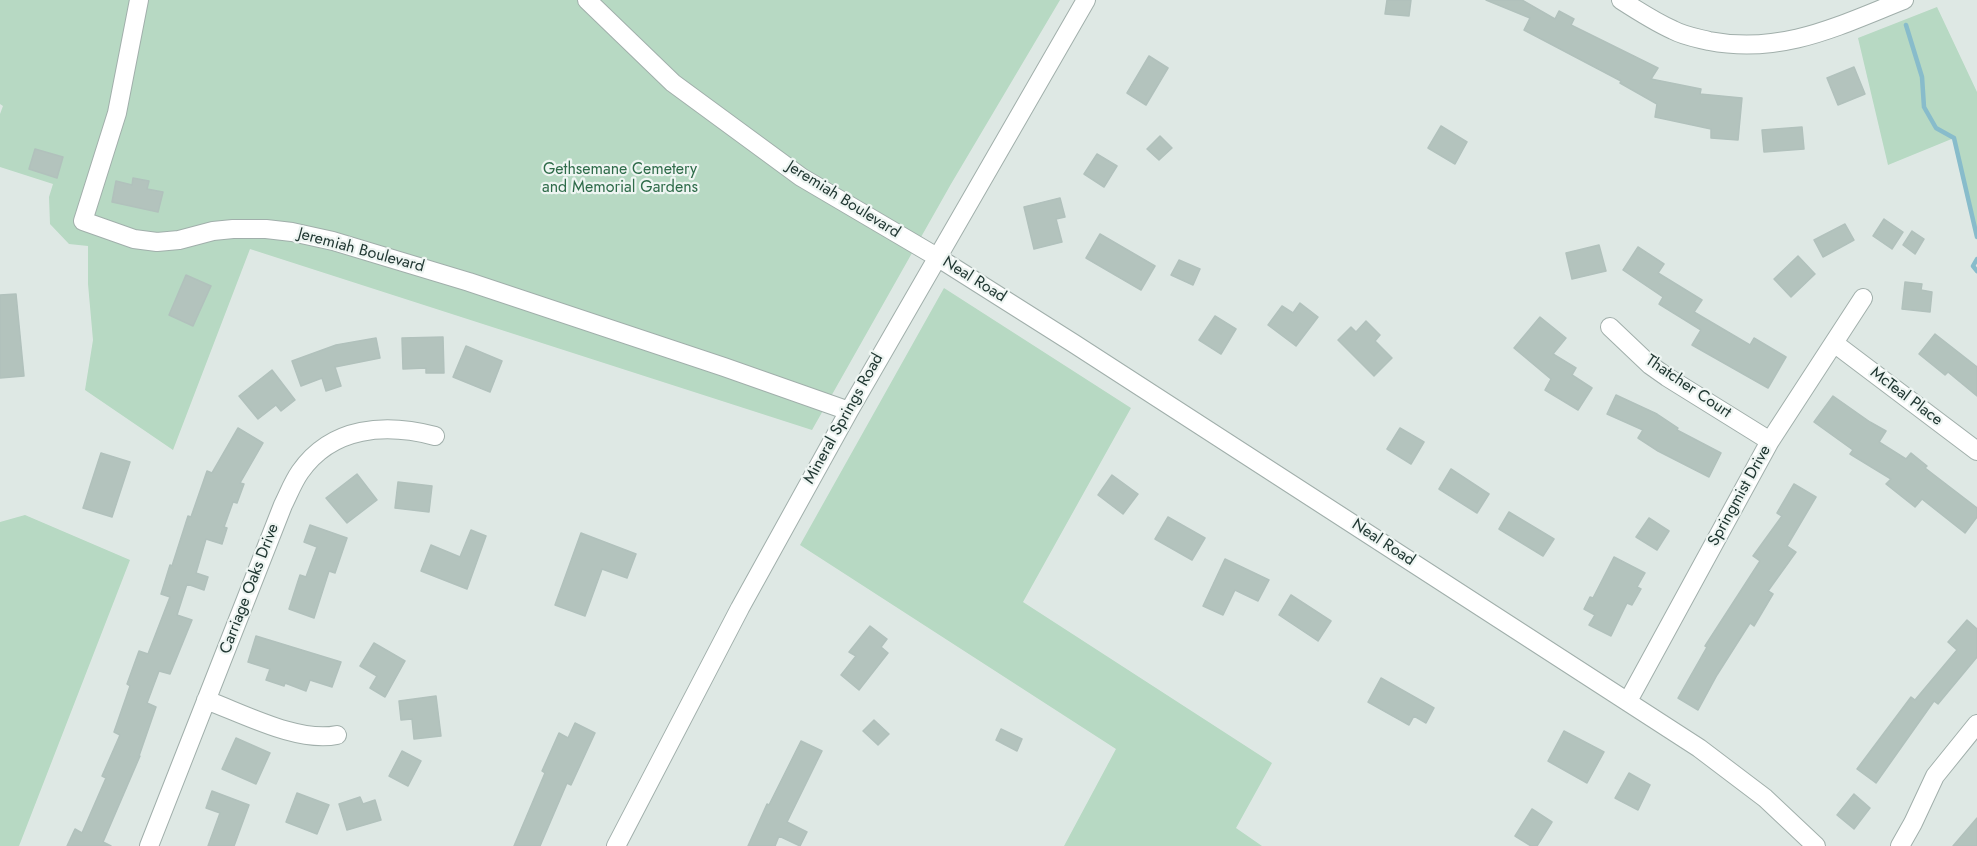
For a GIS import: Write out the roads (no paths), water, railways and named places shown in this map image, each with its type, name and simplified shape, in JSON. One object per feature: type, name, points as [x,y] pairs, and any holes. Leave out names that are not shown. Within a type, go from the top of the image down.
[{"type":"street","name":"Jeremiah Boulevard","points":[[140,0],[117,113],[83,221],[135,239],[157,242],[179,240],[213,231],[255,229],[292,232],[333,241],[469,282],[849,411]]},
{"type":"street","name":"Jeremiah Boulevard","points":[[587,0],[682,90],[801,177],[937,257]]},
{"type":"street","name":"Mineral Springs Road","points":[[616,846],[734,618],[849,411],[1086,0]]},
{"type":"street","points":[[1621,0],[1674,31],[1723,43],[1755,45],[1800,39],[1904,0]]},
{"type":"street","name":"Neal Road","points":[[937,257],[1699,748],[1765,798],[1816,846]]},
{"type":"street","name":"Springmist Drive","points":[[1628,701],[1770,441],[1863,298]]},
{"type":"street","name":"Thatcher Court","points":[[1610,327],[1650,365],[1770,441]]},
{"type":"street","name":"McTeal Place","points":[[1834,344],[1977,451]]},
{"type":"street","name":"Carriage Oaks Drive","points":[[149,846],[284,505],[302,470],[319,452],[333,442],[358,433],[387,428],[411,430],[435,436]]},
{"type":"street","points":[[206,700],[310,737],[337,735]]},
{"type":"street","points":[[1900,846],[1935,776],[1977,724]]},
{"type":"waterway","points":[[1906,25],[1922,77],[1924,107],[1936,128],[1954,138],[1977,237]]},
{"type":"waterway","points":[[1977,259],[1973,266],[1977,271]]},
{"type":"park label","name":"Gethsemane Cemetery and Memorial Gardens","points":[[620,179]]}]
